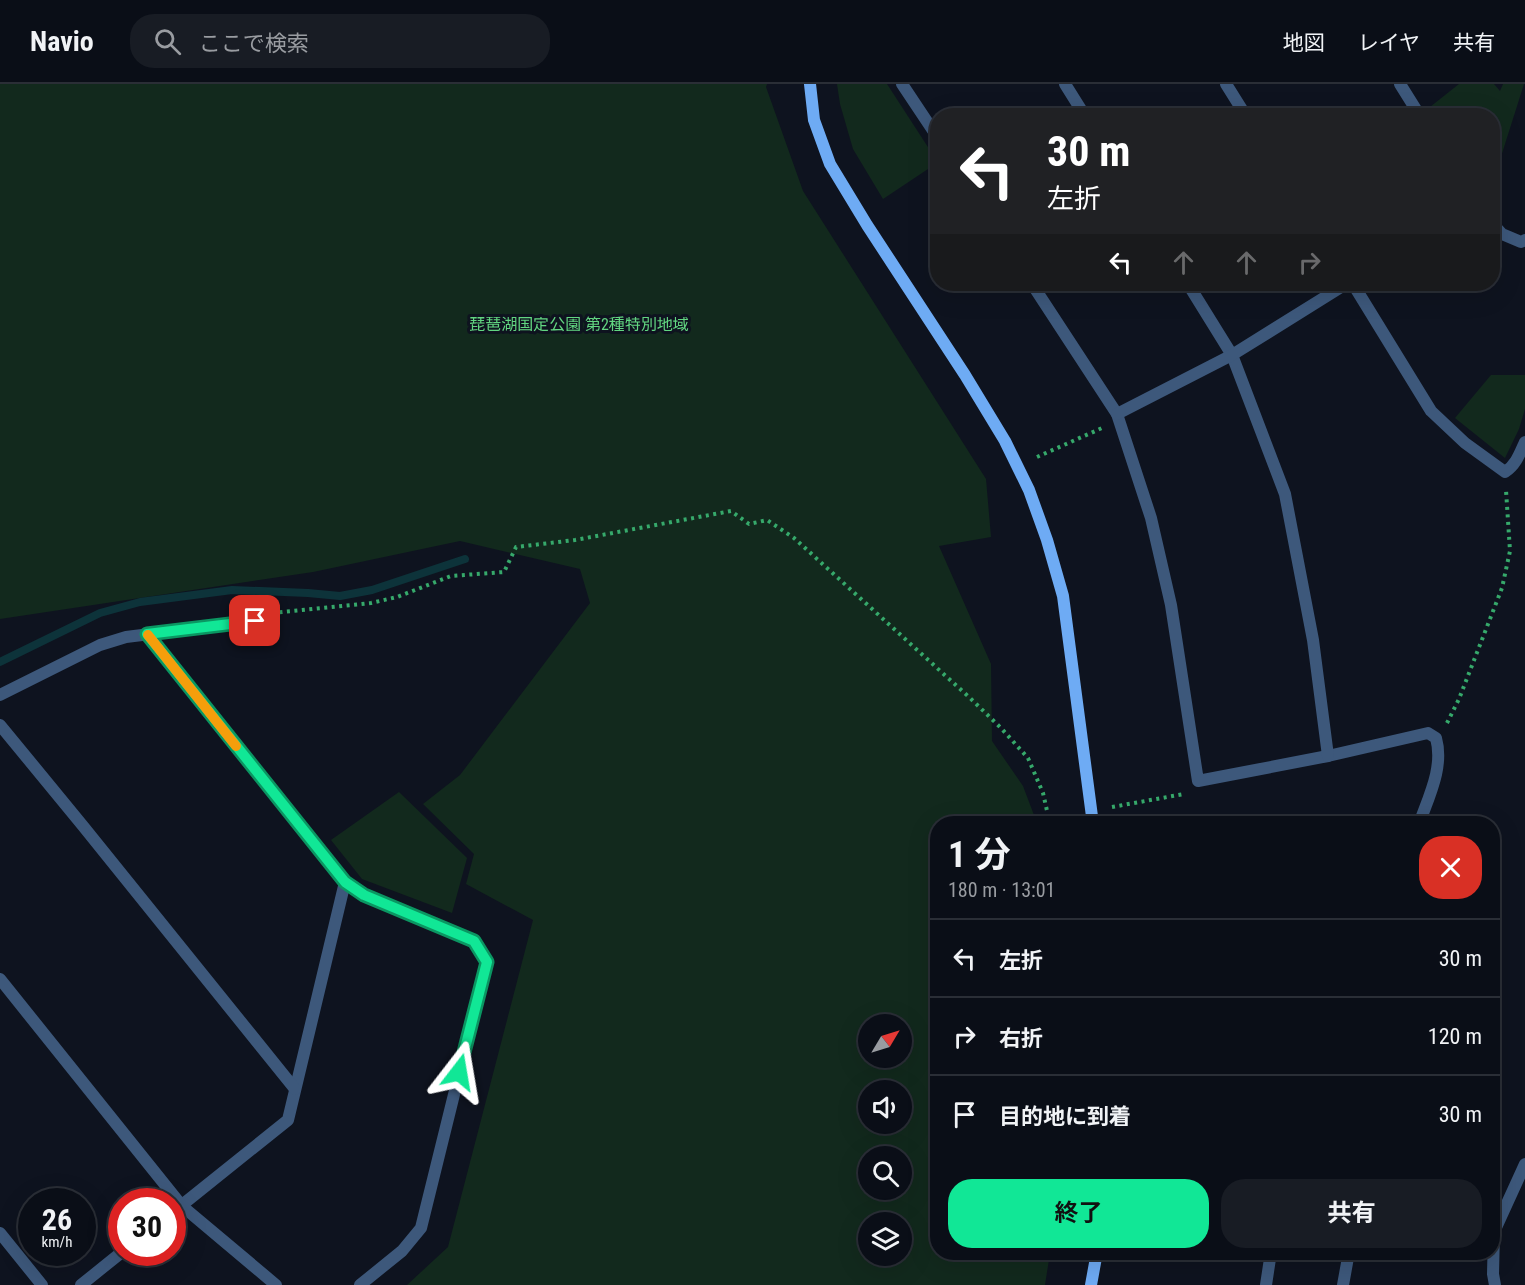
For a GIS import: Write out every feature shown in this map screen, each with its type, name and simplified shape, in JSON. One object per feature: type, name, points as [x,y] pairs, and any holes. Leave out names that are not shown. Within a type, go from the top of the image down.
[{"type":"street","points":[[810,84],[814,120],[830,164],[965,375],[1005,441],[1029,490],[1047,540],[1063,596],[1073,658],[1092,816]]},
{"type":"street","points":[[902,84],[930,126]]},
{"type":"street","points":[[1065,84],[1079,108]]},
{"type":"street","points":[[1226,84],[1241,108]]},
{"type":"street","points":[[1400,84],[1415,108]]},
{"type":"street","points":[[1500,232],[1521,242],[1525,240]]},
{"type":"street","points":[[1037,291],[1118,417],[1151,518],[1171,605],[1198,781],[1428,734],[1436,738],[1439,750],[1437,770],[1422,816]]},
{"type":"street","points":[[1192,291],[1232,355],[1285,494],[1314,640],[1328,756]]},
{"type":"street","points":[[1118,417],[1232,355],[1335,291]]},
{"type":"street","points":[[1357,291],[1431,411],[1465,443],[1505,472],[1511,468],[1525,442]]},
{"type":"street","points":[[0,695],[100,645],[126,637],[255,621]]},
{"type":"street","points":[[147,634],[345,882],[364,895],[474,941],[487,962],[421,1228],[402,1251],[360,1285]]},
{"type":"street","points":[[0,725],[296,1089]]},
{"type":"street","points":[[186,1202],[288,1120],[345,882]]},
{"type":"street","points":[[0,979],[161,1188]]},
{"type":"street","points":[[1500,1219],[1525,1164]]},
{"type":"street","points":[[186,1216],[276,1285]]},
{"type":"street","points":[[0,1233],[42,1285]]},
{"type":"street","points":[[1091,1285],[1096,1260]]},
{"type":"street","points":[[1266,1285],[1270,1260]]},
{"type":"street","points":[[1343,1285],[1348,1260]]},
{"type":"street","points":[[1493,1260],[1495,1285]]},
{"type":"street","points":[[81,1285],[108,1263]]},
{"type":"path","points":[[1037,457],[1118,417]]},
{"type":"path","points":[[1436,738],[1446,727],[1459,699],[1502,588],[1510,551],[1505,472]]},
{"type":"path","points":[[255,621],[274,611],[371,603],[397,597],[451,576],[504,572],[516,547],[575,540],[731,511],[749,524],[767,520],[794,538],[970,698],[1028,758],[1043,793],[1048,816]]},
{"type":"path","points":[[1112,807],[1183,795],[1198,781]]},
{"type":"green space","name":"琵琶湖国定公園 第2種特別地域","points":[[0,84],[767,84],[766,87],[803,191],[986,479],[991,537],[939,546],[991,664],[992,741],[1023,786],[1034,816],[930,816],[930,1260],[1049,1260],[1045,1285],[407,1285],[448,1247],[533,920],[466,884],[474,854],[423,804],[460,775],[590,603],[580,569],[460,541],[313,572],[0,619]]},
{"type":"green space","points":[[837,84],[887,84],[930,150],[930,168],[883,199],[853,149],[840,104]]},
{"type":"green space","points":[[1459,84],[1494,84],[1500,91],[1503,84],[1524,84],[1500,160],[1500,108],[1430,107]]},
{"type":"green space","points":[[1491,375],[1525,375],[1525,409],[1519,429],[1505,458],[1455,418]]},
{"type":"green space","points":[[399,792],[467,858],[452,913],[362,879],[331,840]]},
{"type":"waterway","points":[[0,662],[100,613],[140,602],[232,590],[340,596],[372,590],[465,559]]},
{"type":"slow traffic","points":[[148,635],[236,746]]},
{"type":"route","points":[[255,621],[147,634],[345,882],[364,895],[474,941],[487,962],[459,1072]]}]
